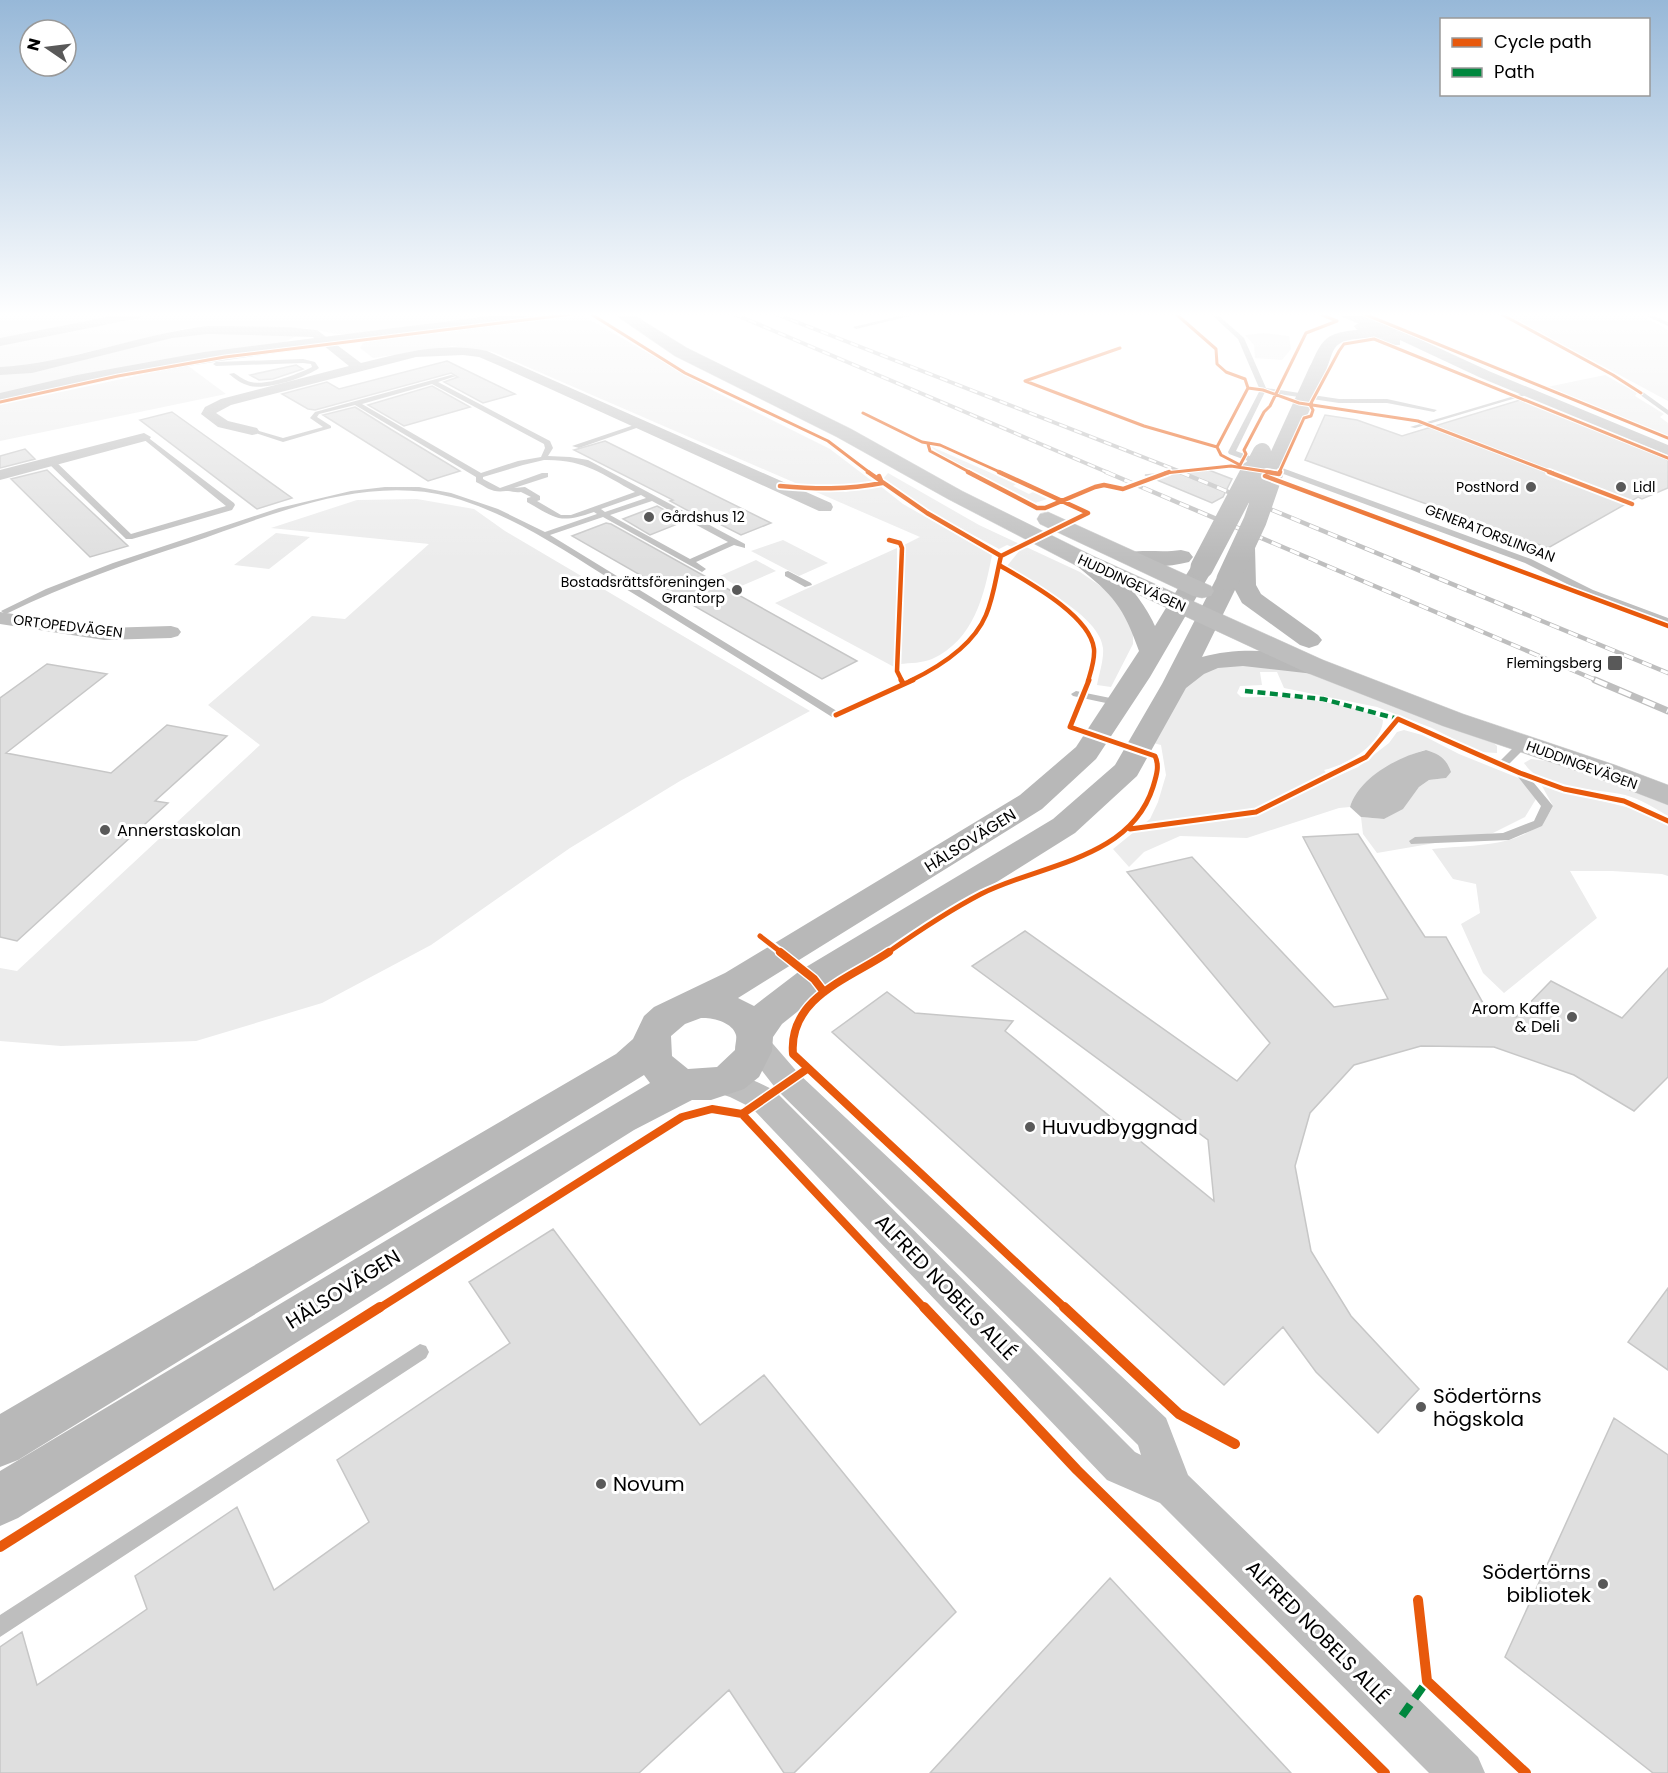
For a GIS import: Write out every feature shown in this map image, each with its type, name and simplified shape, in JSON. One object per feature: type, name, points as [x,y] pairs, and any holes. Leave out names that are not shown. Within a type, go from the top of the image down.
[{"type":"main road","name":"HUDDINGEVÄGEN","points":[[771,397],[844,433],[956,495],[1084,561],[1188,579]]},
{"type":"main road","name":"HUDDINGEVÄGEN","points":[[807,397],[984,491],[1225,595],[1312,653],[1454,720],[1605,771],[1668,796]]},
{"type":"main road","name":"HUDDINGEVÄGEN","points":[[1312,653],[1668,778]]},
{"type":"street","points":[[246,397],[226,402],[210,410],[208,414],[224,424],[252,431]]},
{"type":"street","points":[[580,397],[825,507]]},
{"type":"street","name":"HÄLSOVÄGEN","points":[[694,1005],[738,982],[1031,802],[1086,753],[1152,651],[1188,579],[1294,397]]},
{"type":"street","points":[[650,1046],[652,1059],[658,1068],[676,1081],[705,1083],[743,1070],[751,1059],[756,1039],[768,1014],[814,979],[1064,826],[1127,770],[1225,595],[1300,397]]},
{"type":"street","points":[[1539,397],[1668,450]]},
{"type":"street","points":[[0,475],[144,437]]},
{"type":"street","points":[[1084,561],[1121,590],[1133,605],[1152,651]]},
{"type":"street","points":[[1225,595],[1258,605],[1312,653]]},
{"type":"street","name":"ORTOPEDVÄGEN","points":[[3,614],[104,634],[171,632]]},
{"type":"street","points":[[1175,684],[1191,671],[1219,661],[1312,653]]},
{"type":"street","points":[[0,1442],[630,1065],[650,1046],[656,1029],[667,1017],[694,1005],[718,1004],[734,1009],[749,1020],[756,1039]]},
{"type":"street","name":"ALFRED NOBELS ALLÉ","points":[[756,1039],[788,1082],[1152,1432],[1174,1489]]},
{"type":"street","name":"HÄLSOVÄGEN","points":[[0,1500],[610,1125],[662,1095],[705,1083]]},
{"type":"street","name":"ALFRED NOBELS ALLÉ","points":[[705,1083],[738,1087],[763,1099],[1121,1466],[1174,1489],[1462,1773]]},
{"type":"lane","points":[[252,431],[283,440],[329,427],[314,418],[317,412],[379,397]]},
{"type":"lane","points":[[460,397],[546,443],[549,448],[544,457]]},
{"type":"lane","name":"GENERATORSLINGAN","points":[[1260,397],[1232,452],[1528,561],[1590,592],[1668,621]]},
{"type":"lane","points":[[1315,397],[1387,401],[1434,410]]},
{"type":"lane","points":[[1413,427],[1517,397]]},
{"type":"lane","points":[[1646,397],[1668,413]]},
{"type":"lane","points":[[356,403],[480,476],[544,457],[568,457],[585,462],[738,544],[690,562]]},
{"type":"lane","points":[[576,446],[643,424]]},
{"type":"lane","points":[[51,462],[129,537],[229,508],[231,505],[144,437]]},
{"type":"lane","points":[[480,476],[479,480],[499,491],[545,475]]},
{"type":"lane","points":[[508,488],[515,491],[522,489],[537,498],[530,500],[559,517],[572,517],[642,492]]},
{"type":"lane","points":[[3,614],[84,575],[306,504],[352,493],[392,489],[450,495],[518,521],[544,535],[836,715]]},
{"type":"lane","points":[[544,535],[652,498]]},
{"type":"lane","points":[[594,509],[702,569]]},
{"type":"lane","points":[[572,517],[580,523]]},
{"type":"lane","points":[[788,574],[808,585]]},
{"type":"lane","points":[[1076,694],[1120,703]]},
{"type":"lane","points":[[1502,765],[1524,744]]},
{"type":"lane","points":[[1415,841],[1505,837],[1538,823],[1547,806],[1520,773]]},
{"type":"lane","points":[[0,1627],[420,1352]]},
{"type":"shaded area","points":[[39,397],[213,397],[0,441],[0,405]]},
{"type":"shaded area","points":[[596,397],[725,397],[830,449],[872,481],[841,489],[845,492],[879,485],[903,504],[992,555],[981,601],[967,629],[958,640],[946,651],[932,659],[900,664],[904,545],[920,537]]},
{"type":"shaded area","points":[[1571,397],[1636,397],[1664,414],[1660,417],[1668,423],[1668,437]]},
{"type":"shaded area","points":[[930,446],[1016,484],[1013,486],[1029,494],[1033,492],[1047,499],[1032,504],[950,462]]},
{"type":"shaded area","points":[[888,473],[979,525],[1080,572],[1115,596],[1133,626],[1133,644],[1111,687],[1097,685],[1103,648],[1099,636],[1090,624],[1064,601],[1007,566],[1020,550],[1007,545],[999,549],[916,504],[883,479]]},
{"type":"shaded area","points":[[417,499],[474,509],[505,531],[810,711],[680,781],[570,848],[431,945],[322,1003],[196,1041],[61,1046],[0,1041],[0,968],[17,971],[260,745],[208,705],[312,616],[345,619],[429,544],[271,528],[357,500]]},
{"type":"shaded area","points":[[276,533],[310,537],[269,569],[234,565]]},
{"type":"shaded area","points":[[783,540],[828,563],[799,576],[751,551]]},
{"type":"shaded area","points":[[897,548],[896,668],[775,603]]},
{"type":"shaded area","points":[[756,560],[776,571],[739,587],[720,576]]},
{"type":"shaded area","points":[[1227,663],[1301,668],[1490,740],[1497,746],[1497,753],[1479,752],[1432,728],[1377,707],[1284,688],[1277,672],[1260,672],[1262,685],[1240,686],[1237,693],[1241,697],[1288,697],[1324,702],[1350,707],[1383,720],[1381,729],[1370,745],[1352,759],[1324,770],[1331,779],[1358,767],[1389,743],[1397,732],[1404,730],[1422,735],[1459,754],[1521,779],[1536,799],[1525,817],[1493,833],[1377,853],[1363,834],[1361,817],[1384,819],[1403,808],[1419,787],[1429,780],[1446,778],[1425,750],[1404,758],[1382,771],[1362,788],[1350,807],[1339,808],[1247,838],[1180,836],[1144,852],[1129,867],[1113,849],[1150,819],[1158,802],[1166,775],[1161,745],[1153,743],[1177,699],[1194,676]]},
{"type":"shaded area","points":[[1426,750],[1438,755],[1447,763],[1451,772],[1446,778],[1429,780],[1419,787],[1403,809],[1384,819],[1361,817],[1350,807],[1362,787],[1380,770],[1403,758]]},
{"type":"shaded area","points":[[1531,759],[1553,762],[1668,805],[1668,816],[1642,801],[1625,795],[1570,787],[1543,779],[1524,763]]},
{"type":"shaded area","points":[[1542,786],[1638,810],[1668,826],[1668,876],[1612,871],[1570,871],[1597,918],[1504,993],[1483,973],[1461,924],[1480,913],[1476,884],[1453,879],[1432,849],[1501,842],[1532,830],[1544,820],[1553,806]]},
{"type":"building","points":[[287,397],[364,397],[315,410],[308,409]]},
{"type":"building","points":[[396,397],[451,397],[470,407],[404,426],[368,405]]},
{"type":"building","points":[[471,397],[505,397],[483,403]]},
{"type":"building","points":[[1520,400],[1569,417],[1668,460],[1668,488],[1642,499],[1638,497],[1548,548],[1305,460],[1325,415],[1357,420],[1402,436]]},
{"type":"building","points":[[355,407],[460,471],[428,481],[323,415]]},
{"type":"building","points":[[172,412],[292,498],[257,509],[140,420]]},
{"type":"building","points":[[605,441],[771,523],[741,535],[702,515],[698,516],[670,501],[673,500],[574,450]]},
{"type":"building","points":[[25,449],[35,459],[0,468],[0,456]]},
{"type":"building","points":[[1206,469],[1232,479],[1223,497],[1212,503],[1145,475]]},
{"type":"building","points":[[47,470],[128,546],[90,557],[11,479]]},
{"type":"building","name":"Gårdshus 12","points":[[657,506],[685,521],[650,535],[623,519]]},
{"type":"building","points":[[606,523],[857,661],[822,679],[572,536]]},
{"type":"building","name":"Annerstaskolan","points":[[47,664],[107,674],[6,753],[111,773],[167,725],[227,736],[155,801],[168,803],[17,941],[0,937],[0,698]]},
{"type":"building","name":"Huvudbyggnad","points":[[1358,834],[1425,937],[1446,937],[1487,1010],[1516,1017],[1551,981],[1622,1018],[1668,968],[1668,1077],[1634,1111],[1574,1075],[1494,1047],[1421,1046],[1354,1065],[1310,1113],[1295,1166],[1311,1251],[1351,1316],[1419,1389],[1378,1433],[1316,1372],[1283,1327],[1224,1385],[832,1032],[887,992],[915,1013],[1013,1021],[1005,1031],[1214,1201],[1208,1140],[972,966],[1025,931],[1237,1081],[1270,1043],[1127,872],[1192,857],[1334,1007],[1388,999],[1303,837]]},
{"type":"building","name":"Novum","points":[[553,1229],[700,1425],[764,1375],[956,1612],[794,1773],[784,1773],[729,1690],[639,1773],[0,1773],[0,1647],[22,1632],[37,1685],[147,1609],[135,1576],[237,1507],[274,1590],[369,1522],[337,1460],[510,1343],[469,1282]]},
{"type":"building","points":[[1668,1288],[1668,1370],[1628,1342]]},
{"type":"building","name":"Södertörns bibliotek","points":[[1614,1418],[1668,1455],[1668,1773],[1653,1773],[1505,1657]]},
{"type":"building","points":[[1110,1578],[1291,1773],[930,1773]]},
{"type":"railway","points":[[929,397],[1109,473]]},
{"type":"railway","points":[[988,397],[1184,473]]},
{"type":"railway","points":[[1106,472],[1598,681]]},
{"type":"railway","points":[[1180,472],[1668,673]]},
{"type":"railway","points":[[1595,680],[1668,711]]},
{"type":"marked path","points":[[1245,691],[1323,699],[1398,719]]},
{"type":"marked path","points":[[1402,1716],[1427,1681]]},
{"type":"cycle path","points":[[0,402],[24,397]]},
{"type":"cycle path","points":[[735,397],[828,441],[882,483],[927,513],[1001,556]]},
{"type":"cycle path","points":[[1065,397],[1144,426],[1217,447]]},
{"type":"cycle path","points":[[1240,465],[1221,455],[1217,447],[1244,397]]},
{"type":"cycle path","points":[[1239,467],[1246,454],[1244,450],[1275,397]]},
{"type":"cycle path","points":[[1282,397],[1299,403],[1418,421],[1632,504]]},
{"type":"cycle path","points":[[928,444],[930,451],[941,458],[1037,508],[1045,508],[1095,487],[1104,485],[1123,489],[1169,472],[1231,466],[1279,474],[1304,418],[1311,416],[1313,410],[1310,405],[1314,397]]},
{"type":"cycle path","points":[[1517,397],[1668,458]]},
{"type":"cycle path","points":[[1567,397],[1668,438]]},
{"type":"cycle path","points":[[836,715],[917,678],[955,653],[970,639],[986,615],[1001,556],[1088,513],[940,445],[922,442],[863,413]]},
{"type":"cycle path","points":[[780,486],[819,489],[855,488],[882,483],[879,476]]},
{"type":"cycle path","points":[[1265,476],[1668,626]]},
{"type":"cycle path","points":[[889,540],[900,543],[902,548],[897,671],[903,683]]},
{"type":"cycle path","points":[[999,565],[1054,601],[1082,625],[1090,637],[1094,648],[1092,667],[1070,727],[1152,753],[1158,768],[1148,804],[1132,825],[1111,841],[1087,854],[983,893],[823,992],[810,1004],[798,1021],[793,1040],[793,1054],[1179,1414],[1235,1444]]},
{"type":"cycle path","points":[[1130,829],[1256,812],[1366,757],[1398,719],[1520,773],[1564,789],[1624,801],[1668,821]]},
{"type":"cycle path","points":[[760,936],[814,979],[824,992]]},
{"type":"cycle path","points":[[742,1114],[807,1069]]},
{"type":"cycle path","points":[[0,1547],[682,1117],[698,1111],[725,1110],[742,1114],[1077,1470],[1385,1773]]},
{"type":"cycle path","points":[[1418,1600],[1427,1681],[1526,1773]]},
{"type":"place","name":"PostNord","points":[[1531,487]]},
{"type":"place","name":"Lidl","points":[[1621,487]]},
{"type":"place","name":"Gårdshus 12","points":[[649,517]]},
{"type":"place","name":"Bostadsrättsföreningen Grantorp","points":[[737,590]]},
{"type":"place","name":"Flemingsberg","points":[[1615,663]]},
{"type":"place","name":"Annerstaskolan","points":[[105,830]]},
{"type":"place","name":"Arom Kaffe & Deli","points":[[1572,1017]]},
{"type":"place","name":"Huvudbyggnad","points":[[1030,1127]]},
{"type":"place","name":"Södertörns högskola","points":[[1421,1407]]},
{"type":"place","name":"Novum","points":[[601,1484]]},
{"type":"place","name":"Södertörns bibliotek","points":[[1603,1584]]}]
